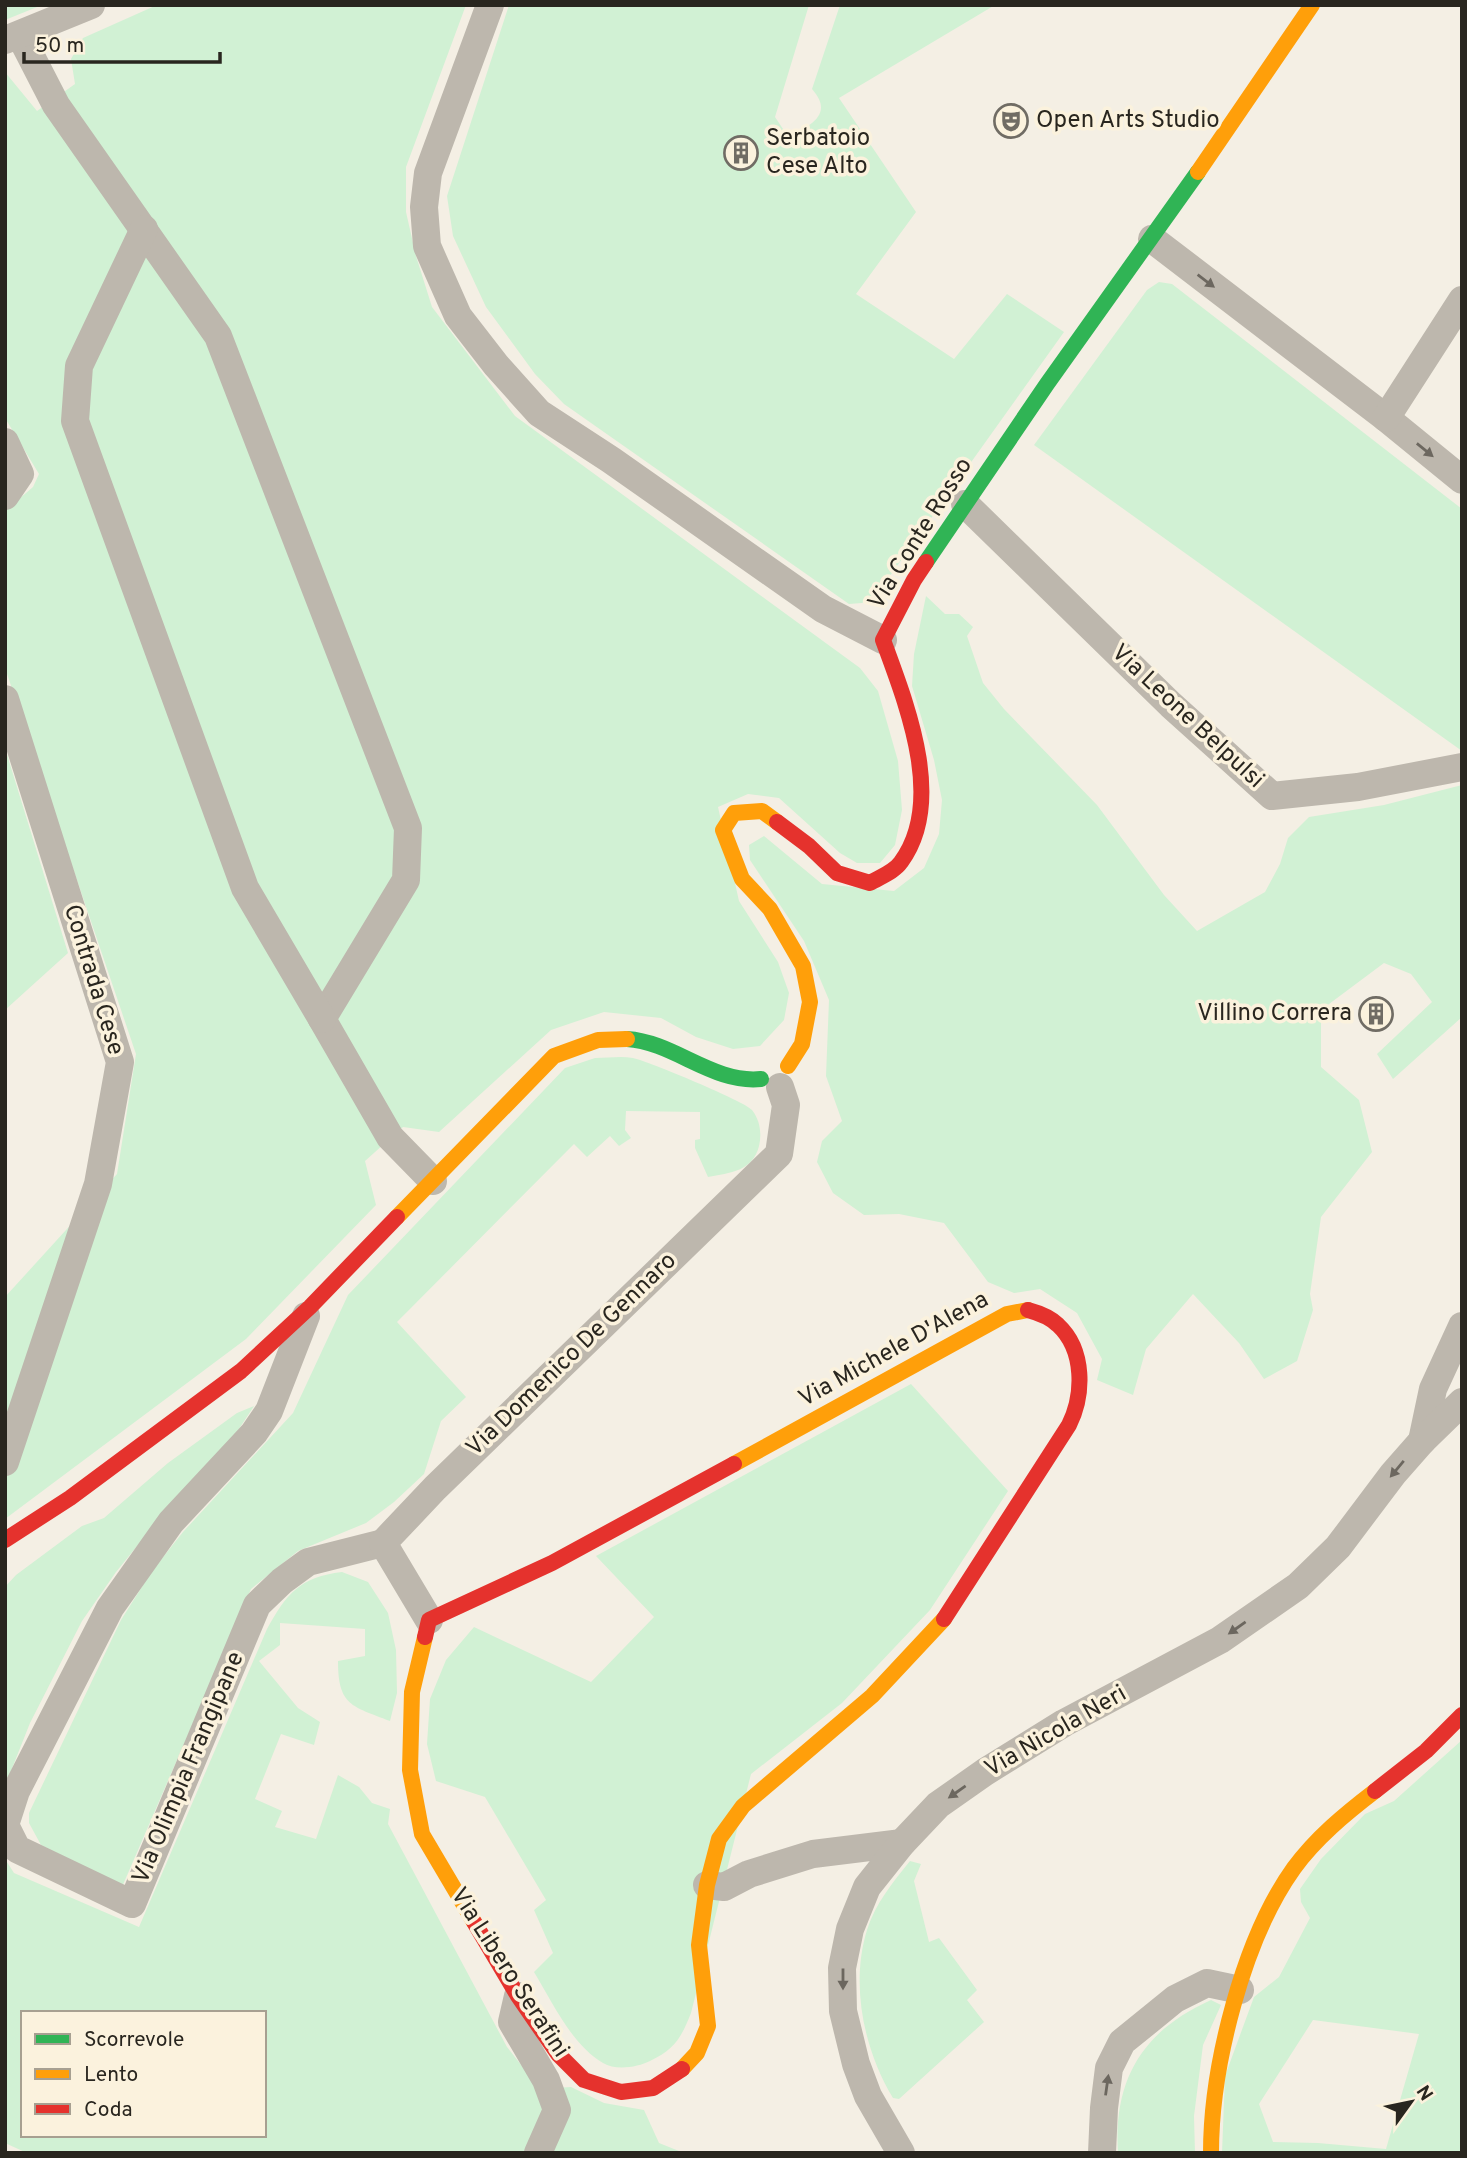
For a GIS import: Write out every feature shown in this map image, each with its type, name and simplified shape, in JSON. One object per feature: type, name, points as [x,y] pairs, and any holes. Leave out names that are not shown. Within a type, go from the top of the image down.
[{"type":"street","points":[[91,5],[13,37],[56,104],[218,336],[408,828],[406,880],[321,1019]]},
{"type":"street","points":[[490,5],[428,173],[424,207],[427,246],[458,316],[496,365],[539,413],[623,468],[823,608],[883,640]]},
{"type":"street","name":"Via Conte Rosso","points":[[775,1070],[802,1044],[810,1002],[803,966],[770,909],[742,879],[723,830],[734,813],[762,811],[809,846],[837,873],[870,883],[900,864],[913,842],[922,783],[917,748],[902,693],[883,640],[914,580],[965,504],[1047,384],[1152,239],[1312,5]]},
{"type":"street","points":[[144,229],[79,366],[75,421],[245,888],[390,1137],[433,1181]]},
{"type":"street","points":[[1152,239],[1462,480]]},
{"type":"street","points":[[1385,418],[1462,300]]},
{"type":"street","points":[[5,442],[20,474],[5,496]]},
{"type":"street","name":"Via Leone Belpulsi","points":[[965,504],[1171,705],[1272,796],[1357,787],[1462,767]]},
{"type":"street","name":"Contrada Cese","points":[[5,699],[120,1062],[98,1184],[5,1462]]},
{"type":"street","points":[[5,1540],[70,1498],[241,1371],[310,1307],[554,1056],[588,1041],[639,1039],[657,1044],[734,1079],[748,1081],[775,1070]]},
{"type":"street","name":"Via Domenico De Gennaro","points":[[383,1543],[445,1478],[779,1154],[786,1105],[775,1070]]},
{"type":"street","name":"Via Olimpia Frangipane","points":[[310,1307],[269,1411],[254,1433],[171,1522],[110,1608],[16,1791],[5,1825],[17,1849],[132,1904],[257,1605],[282,1581],[308,1562],[383,1543]]},
{"type":"street","name":"Via Michele D'Alena","points":[[429,1620],[552,1563],[1007,1314],[1028,1310],[1045,1316],[1064,1330],[1076,1360],[1080,1389],[1078,1407],[1069,1425],[943,1620],[872,1696],[743,1806],[719,1839],[707,1885]]},
{"type":"street","points":[[1422,1441],[1433,1388],[1462,1326]]},
{"type":"street","name":"Via Nicola Neri","points":[[901,2153],[868,2096],[856,2064],[843,2011],[842,1968],[850,1929],[867,1888],[902,1843],[939,1805],[985,1772],[1064,1723],[1220,1640],[1298,1586],[1338,1547],[1393,1474],[1422,1441],[1462,1402]]},
{"type":"street","points":[[383,1543],[429,1620]]},
{"type":"street","name":"Via Libero Serafini","points":[[429,1620],[412,1692],[410,1770],[422,1834],[518,1996],[558,2054],[584,2080],[621,2092],[653,2088],[678,2074],[697,2053],[708,2026],[699,1945],[707,1885]]},
{"type":"street","points":[[1211,2153],[1214,2090],[1240,1990],[1261,1927],[1286,1880],[1311,1846],[1373,1791],[1422,1754],[1462,1715]]},
{"type":"street","points":[[707,1885],[724,1887],[749,1874],[813,1854],[902,1843]]},
{"type":"street","points":[[1102,2153],[1109,2068],[1122,2042],[1174,1999],[1207,1983],[1240,1990]]},
{"type":"street","points":[[518,1996],[512,2022],[547,2080],[557,2110],[538,2153]]},
{"type":"green space","points":[[5,5],[42,5],[5,20]]},
{"type":"green space","points":[[157,5],[466,5],[406,167],[406,212],[432,307],[515,416],[860,668],[878,691],[898,761],[902,810],[895,845],[880,863],[857,863],[840,853],[779,798],[748,794],[718,807],[739,901],[778,962],[789,993],[784,1020],[760,1046],[733,1049],[696,1037],[661,1018],[604,1012],[551,1030],[439,1132],[403,1127],[365,1161],[376,1205],[246,1339],[5,1519],[5,1297],[117,1174],[136,1054],[5,668],[5,511],[33,487],[39,474],[5,418],[5,72],[37,111],[75,84],[71,59],[83,38]]},
{"type":"green space","points":[[509,5],[809,5],[775,117],[789,138],[811,124],[820,113],[821,106],[812,89],[840,5],[995,5],[839,98],[916,212],[856,294],[954,359],[1007,294],[1064,332],[877,594],[862,603],[849,604],[564,404],[535,374],[486,307],[453,236],[447,196]]},
{"type":"green space","points":[[1159,282],[1172,284],[1462,509],[1462,751],[1034,445],[1147,290]]},
{"type":"green space","points":[[926,596],[945,614],[959,614],[973,627],[967,636],[983,683],[1004,709],[1097,805],[1164,895],[1197,931],[1265,892],[1280,864],[1288,838],[1309,817],[1384,805],[1462,785],[1462,1017],[1393,1079],[1377,1054],[1432,1002],[1411,974],[1384,963],[1321,1010],[1321,1067],[1359,1100],[1372,1152],[1321,1217],[1310,1294],[1313,1310],[1297,1361],[1264,1379],[1239,1343],[1193,1294],[1146,1349],[1133,1395],[1097,1380],[1102,1359],[1077,1313],[1040,1289],[1014,1293],[988,1282],[944,1223],[899,1214],[864,1215],[833,1193],[817,1162],[822,1141],[842,1121],[826,1076],[829,1000],[804,941],[750,860],[749,845],[764,836],[822,884],[894,891],[924,868],[939,834],[942,800],[934,760],[912,686],[914,654]]},
{"type":"green space","points":[[5,748],[68,953],[5,1010]]},
{"type":"green space","points":[[628,1057],[642,1061],[696,1082],[746,1106],[755,1114],[760,1127],[760,1141],[752,1161],[740,1169],[708,1177],[695,1148],[695,1140],[700,1139],[700,1112],[626,1111],[625,1130],[631,1138],[619,1146],[610,1136],[587,1157],[574,1144],[397,1322],[466,1397],[441,1421],[424,1474],[394,1502],[366,1523],[298,1551],[251,1589],[122,1887],[41,1845],[29,1823],[29,1813],[121,1620],[152,1571],[183,1532],[293,1413],[348,1295],[565,1068],[595,1058]]},
{"type":"green space","points":[[911,1384],[1008,1491],[930,1610],[842,1703],[751,1774],[691,2013],[676,2042],[666,2052],[639,2065],[614,2067],[603,2063],[572,2034],[534,1972],[553,1953],[534,1910],[546,1900],[485,1797],[436,1781],[427,1744],[430,1699],[446,1660],[474,1627],[591,1682],[654,1617],[596,1556]]},
{"type":"green space","points":[[254,1406],[229,1444],[154,1525],[116,1572],[82,1621],[30,1723],[5,1786],[5,1587],[16,1575],[82,1526],[104,1518],[168,1463],[237,1413]]},
{"type":"green space","points":[[342,1572],[368,1582],[388,1613],[396,1650],[397,1693],[390,1721],[357,1707],[344,1696],[341,1687],[338,1661],[365,1656],[365,1629],[280,1623],[280,1645],[259,1661],[298,1708],[320,1722],[314,1745],[281,1734],[255,1799],[282,1811],[275,1827],[316,1839],[338,1775],[359,1787],[372,1803],[390,1809],[388,1824],[507,2047],[540,2089],[571,2087],[604,2103],[644,2110],[659,2143],[684,2153],[27,2153],[5,2143],[5,1859],[14,1873],[139,1927],[267,1629],[288,1596],[315,1578]]},
{"type":"green space","points":[[1462,1740],[1462,2153],[1222,2153],[1225,2076],[1254,1997],[1279,1977],[1310,1918],[1301,1902],[1300,1889],[1321,1859],[1365,1814],[1394,1801]],"holes":[[[1313,2020],[1419,2034],[1386,2149],[1273,2142],[1259,2104]]]},
{"type":"green space","points":[[910,1861],[921,1864],[914,1881],[929,1942],[939,1938],[977,1990],[967,2000],[984,2022],[899,2099],[893,2098],[874,2059],[863,2017],[860,1973],[862,1951],[870,1920],[885,1894]]},
{"type":"green space","points":[[1211,2000],[1221,2005],[1203,2045],[1194,2116],[1195,2153],[1118,2153],[1121,2102],[1138,2060],[1151,2042],[1168,2026]]},
{"type":"traffic: fast","points":[[926,562],[1047,384],[1198,172]]},
{"type":"traffic: fast","points":[[627,1039],[661,1047],[726,1075],[761,1079]]},
{"type":"traffic: slow","points":[[1198,172],[1312,5]]},
{"type":"traffic: slow","points":[[777,822],[762,811],[734,813],[723,830],[742,879],[770,909],[803,966],[810,1002],[802,1044],[788,1066]]},
{"type":"traffic: slow","points":[[397,1217],[554,1056],[598,1040],[627,1039]]},
{"type":"traffic: slow","points":[[734,1464],[1007,1314],[1028,1310]]},
{"type":"traffic: slow","points":[[682,2069],[697,2053],[708,2026],[699,1945],[707,1885],[719,1839],[743,1806],[872,1696],[944,1619]]},
{"type":"traffic: slow","points":[[425,1637],[412,1692],[410,1770],[422,1834],[474,1922]]},
{"type":"traffic: slow","points":[[1211,2153],[1212,2119],[1224,2044],[1233,2005],[1260,1930],[1276,1897],[1303,1857],[1331,1827],[1375,1791]]},
{"type":"traffic: jam","points":[[777,822],[809,846],[837,873],[870,883],[901,862],[914,838],[920,810],[921,782],[911,722],[883,640],[926,562]]},
{"type":"traffic: jam","points":[[5,1540],[70,1498],[241,1371],[310,1307],[397,1217]]},
{"type":"traffic: jam","points":[[944,1619],[1069,1425],[1074,1413],[1079,1373],[1073,1347],[1067,1335],[1055,1322],[1028,1310]]},
{"type":"traffic: jam","points":[[425,1637],[429,1620],[552,1563],[734,1464]]},
{"type":"traffic: jam","points":[[1375,1791],[1426,1751],[1462,1715]]},
{"type":"traffic: jam","points":[[474,1922],[518,1996],[558,2054],[584,2080],[621,2092],[653,2088],[682,2069]]},
{"type":"place","name":"Open Arts Studio","points":[[1011,121]]},
{"type":"place","name":"Serbatoio Cese Alto","points":[[741,153]]},
{"type":"place","name":"Villino Correra","points":[[1376,1014]]}]
